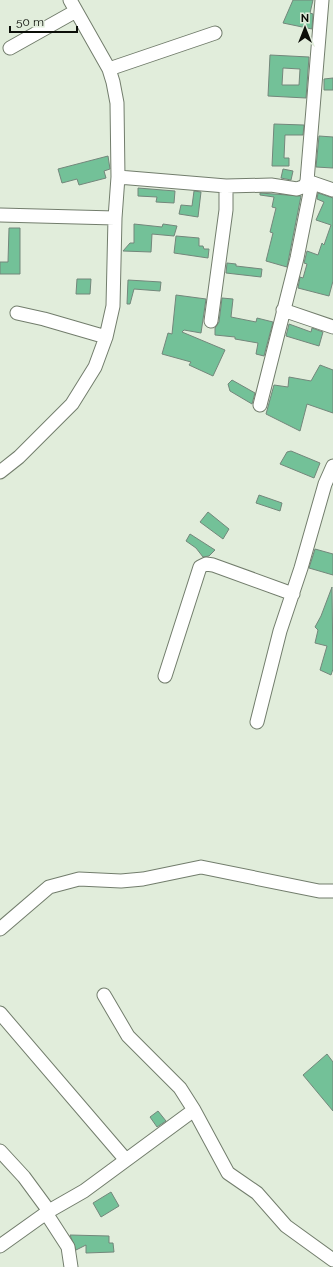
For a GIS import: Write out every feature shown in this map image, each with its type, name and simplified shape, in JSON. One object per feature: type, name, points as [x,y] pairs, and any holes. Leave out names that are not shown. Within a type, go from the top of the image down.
[{"type":"street","points":[[260,405],[297,258],[310,182],[322,0]]},
{"type":"street","points":[[0,472],[19,457],[72,404],[95,367],[106,337],[114,299],[115,218],[118,177],[117,103],[113,82],[109,69],[73,6],[10,48]]},
{"type":"street","points":[[109,69],[214,33]]},
{"type":"street","points":[[118,177],[226,186],[271,185],[297,189],[310,182]]},
{"type":"street","points":[[310,182],[333,190]]},
{"type":"street","points":[[211,321],[226,210],[226,186]]},
{"type":"street","points":[[0,215],[115,218]]},
{"type":"street","points":[[283,310],[333,327]]},
{"type":"street","points":[[17,313],[56,322],[106,337]]},
{"type":"street","points":[[257,722],[280,631],[293,594],[325,484],[332,469]]},
{"type":"street","points":[[165,676],[200,567],[206,564],[213,564],[293,594]]},
{"type":"street","points":[[0,929],[10,918],[50,887],[79,879],[121,881],[143,879],[202,867],[320,891],[333,891]]},
{"type":"street","points":[[104,995],[128,1036],[180,1088],[194,1110],[228,1173],[238,1182],[257,1193],[286,1226],[333,1260]]},
{"type":"street","points":[[0,1013],[126,1160]]},
{"type":"street","points":[[0,1246],[47,1212],[84,1191],[194,1110]]},
{"type":"street","points":[[0,1151],[24,1177],[47,1212],[68,1247],[71,1267]]},
{"type":"building","points":[[293,0],[313,0],[310,13],[313,14],[312,29],[283,23]]},
{"type":"building","points":[[270,55],[309,57],[306,98],[268,96]],"holes":[[[283,68],[300,69],[299,85],[282,85]]]},
{"type":"building","points":[[333,78],[333,90],[324,90],[324,79]]},
{"type":"building","points":[[274,124],[304,125],[303,135],[285,135],[284,158],[289,158],[289,166],[272,166]]},
{"type":"building","points":[[319,136],[333,137],[333,168],[316,167]]},
{"type":"building","points":[[108,156],[110,169],[104,171],[106,178],[79,185],[77,179],[62,183],[58,169]]},
{"type":"building","points":[[283,169],[293,171],[291,180],[281,178]]},
{"type":"building","points":[[138,188],[175,191],[174,203],[156,202],[157,197],[138,196]]},
{"type":"building","points":[[194,191],[201,192],[198,217],[179,214],[181,205],[192,206]]},
{"type":"building","points":[[260,193],[301,196],[287,267],[266,261],[273,233],[270,232],[276,208],[272,207],[274,197],[260,195]]},
{"type":"building","points":[[318,193],[333,198],[333,281],[329,296],[298,288],[300,277],[303,278],[307,264],[304,263],[307,251],[318,255],[322,243],[324,245],[331,225],[316,220],[324,202],[317,199]]},
{"type":"building","points":[[134,224],[162,227],[163,224],[177,226],[174,236],[152,234],[151,252],[123,251],[130,243],[134,243]]},
{"type":"building","points":[[9,228],[20,228],[20,274],[0,274],[0,262],[8,262]]},
{"type":"building","points":[[176,236],[199,238],[199,246],[203,246],[204,249],[209,249],[208,258],[174,253]]},
{"type":"building","points":[[227,263],[236,264],[236,266],[262,269],[261,277],[226,273]]},
{"type":"building","points":[[77,279],[91,279],[90,294],[76,294]]},
{"type":"building","points":[[128,280],[161,282],[160,291],[134,289],[130,304],[127,304]]},
{"type":"building","points":[[176,295],[206,299],[201,333],[184,330],[182,332],[225,350],[213,376],[189,365],[191,362],[162,354],[168,333],[172,334]]},
{"type":"building","points":[[222,298],[233,299],[231,317],[256,322],[257,318],[273,322],[264,356],[256,354],[258,343],[235,339],[235,337],[215,335],[215,328],[219,322]]},
{"type":"building","points":[[289,324],[311,332],[312,328],[323,332],[319,346],[286,336]]},
{"type":"building","points":[[320,365],[333,370],[333,413],[307,404],[300,431],[266,414],[274,385],[288,387],[289,377],[311,381]]},
{"type":"building","points":[[232,380],[255,393],[252,404],[230,391],[228,384]]},
{"type":"building","points":[[291,451],[320,463],[314,478],[280,464],[287,452]]},
{"type":"building","points":[[259,495],[282,503],[280,511],[256,503]]},
{"type":"building","points":[[208,512],[229,529],[223,539],[200,522]]},
{"type":"building","points":[[190,534],[215,550],[209,556],[203,557],[196,548],[186,541]]},
{"type":"building","points":[[315,549],[333,554],[333,575],[309,568]]},
{"type":"building","points":[[332,587],[333,669],[331,675],[320,670],[327,646],[315,643],[318,630],[315,627],[321,616]]},
{"type":"building","points":[[327,1054],[333,1062],[333,1111],[303,1075]]},
{"type":"building","points":[[158,1111],[166,1121],[157,1127],[150,1117]]},
{"type":"building","points":[[111,1192],[119,1206],[101,1217],[93,1203]]},
{"type":"building","points":[[70,1235],[109,1236],[109,1243],[113,1243],[114,1252],[86,1253],[86,1245],[76,1250]]}]
